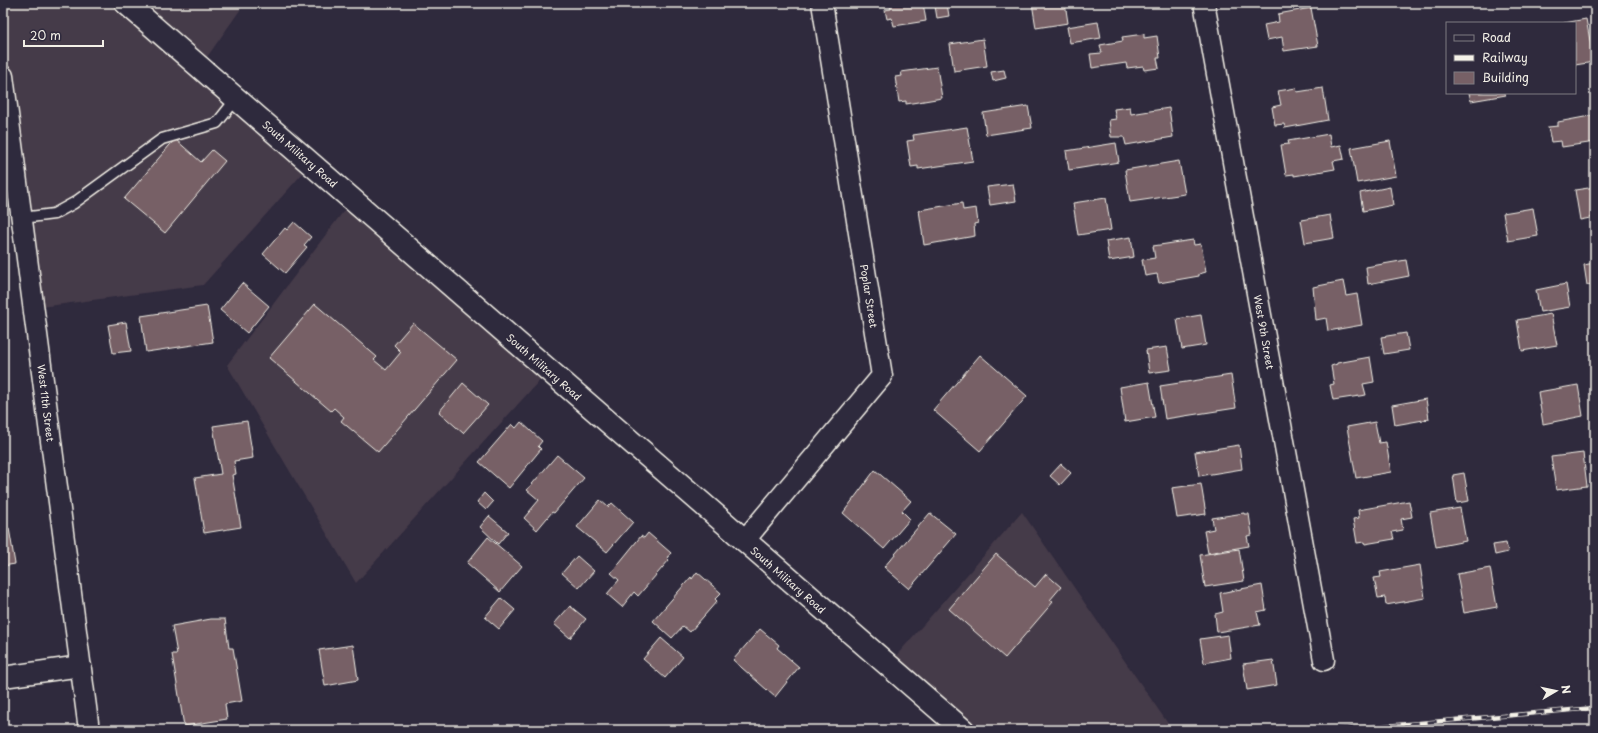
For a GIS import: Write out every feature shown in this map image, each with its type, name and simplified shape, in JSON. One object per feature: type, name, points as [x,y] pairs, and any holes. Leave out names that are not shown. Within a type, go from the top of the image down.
[{"type":"main road","name":"South Military Road","points":[[126,3],[963,730]]},
{"type":"street","name":"Poplar Street","points":[[744,541],[882,376],[822,3]]},
{"type":"street","name":"West 9th Street","points":[[1204,3],[1324,660]]},
{"type":"street","name":"West 11th Street","points":[[3,76],[89,730]]},
{"type":"street","points":[[3,677],[80,666]]},
{"type":"lane","points":[[22,218],[54,214],[74,202],[162,139],[217,123],[236,99]]},
{"type":"shaded area","points":[[3,3],[245,3],[200,67],[311,164],[203,285],[34,308],[3,76]]},
{"type":"shaded area","points":[[352,200],[548,371],[356,583],[227,365]]},
{"type":"shaded area","points":[[1022,512],[1171,728],[1155,730],[963,730],[888,665]]},
{"type":"building","points":[[890,3],[923,3],[926,21],[894,26],[892,18],[887,19],[885,10],[891,9]]},
{"type":"building","points":[[1032,3],[1065,3],[1068,23],[1036,28]]},
{"type":"building","points":[[947,4],[949,16],[937,18],[935,6]]},
{"type":"building","points":[[1311,8],[1318,46],[1284,51],[1282,37],[1267,40],[1264,25],[1279,22],[1278,14]]},
{"type":"building","points":[[1586,19],[1594,62],[1576,65],[1576,22],[1570,22]]},
{"type":"building","points":[[1098,22],[1101,38],[1070,43],[1067,27]]},
{"type":"building","points":[[1144,34],[1144,38],[1157,36],[1160,58],[1157,58],[1159,68],[1144,70],[1143,66],[1127,68],[1126,63],[1092,68],[1090,54],[1102,53],[1100,45],[1123,41],[1122,37]]},
{"type":"building","points":[[983,39],[987,66],[954,71],[950,44]]},
{"type":"building","points":[[937,67],[942,98],[906,104],[906,101],[899,102],[895,77],[902,76],[901,72]]},
{"type":"building","points":[[1004,70],[1006,78],[993,81],[991,72]]},
{"type":"building","points":[[1296,88],[1297,92],[1323,88],[1328,120],[1285,128],[1284,124],[1275,125],[1272,107],[1281,105],[1278,91]]},
{"type":"building","points":[[1469,94],[1506,95],[1471,101]]},
{"type":"building","points":[[1028,106],[1032,128],[986,135],[983,113]]},
{"type":"building","points":[[1130,107],[1131,114],[1169,108],[1173,137],[1126,145],[1124,137],[1111,137],[1109,120],[1116,119],[1114,109]]},
{"type":"building","points":[[1595,115],[1595,142],[1562,147],[1561,141],[1551,142],[1548,127],[1558,126],[1558,122]]},
{"type":"building","points":[[967,127],[973,161],[918,169],[918,166],[911,167],[907,141],[914,140],[913,135]]},
{"type":"building","points":[[1329,134],[1331,147],[1341,145],[1344,159],[1333,161],[1335,169],[1294,176],[1294,174],[1286,175],[1281,145],[1289,144],[1288,141]]},
{"type":"building","points":[[175,139],[201,162],[212,150],[225,161],[165,233],[124,199]]},
{"type":"building","points":[[1390,141],[1396,176],[1357,183],[1351,148]]},
{"type":"building","points":[[1116,143],[1119,162],[1069,170],[1066,151]]},
{"type":"building","points":[[1179,161],[1185,194],[1130,202],[1125,170]]},
{"type":"building","points":[[1595,166],[1595,186],[1592,167]]},
{"type":"building","points":[[1013,184],[1016,201],[990,205],[987,187]]},
{"type":"building","points":[[1390,187],[1393,205],[1363,211],[1360,193]]},
{"type":"building","points":[[1595,187],[1595,217],[1580,220],[1575,190]]},
{"type":"building","points":[[1106,198],[1111,230],[1078,235],[1073,203]]},
{"type":"building","points":[[962,203],[963,210],[976,208],[978,223],[974,224],[975,236],[924,245],[919,210]]},
{"type":"building","points":[[1533,208],[1538,236],[1508,241],[1503,213]]},
{"type":"building","points":[[1330,215],[1334,238],[1305,243],[1301,220]]},
{"type":"building","points":[[294,222],[311,237],[304,245],[307,247],[285,273],[263,254],[285,228],[287,230]]},
{"type":"building","points":[[1131,237],[1134,257],[1109,261],[1106,241]]},
{"type":"building","points":[[1193,240],[1194,245],[1201,244],[1206,272],[1199,274],[1199,276],[1159,283],[1157,274],[1145,276],[1142,260],[1155,258],[1153,246]]},
{"type":"building","points":[[1595,246],[1595,284],[1587,285],[1584,265],[1594,263],[1591,247]]},
{"type":"building","points":[[1406,260],[1409,276],[1368,284],[1366,267]]},
{"type":"building","points":[[1343,281],[1346,296],[1357,294],[1362,325],[1328,331],[1326,318],[1316,320],[1313,287]]},
{"type":"building","points":[[242,283],[269,306],[247,333],[220,310]]},
{"type":"building","points":[[1566,284],[1570,307],[1540,312],[1536,290]]},
{"type":"building","points":[[315,304],[377,357],[374,360],[386,370],[401,352],[394,345],[413,323],[457,360],[378,452],[341,421],[344,417],[334,408],[331,411],[269,358]]},
{"type":"building","points":[[207,306],[213,342],[146,352],[141,316]]},
{"type":"building","points":[[1551,314],[1557,345],[1522,351],[1517,320]]},
{"type":"building","points":[[1201,315],[1206,345],[1182,349],[1177,319]]},
{"type":"building","points":[[126,322],[131,351],[113,353],[108,325]]},
{"type":"building","points":[[1406,333],[1409,350],[1384,354],[1381,337]]},
{"type":"building","points":[[1167,347],[1171,370],[1149,373],[1146,350]]},
{"type":"building","points":[[980,355],[1027,396],[980,451],[933,410]]},
{"type":"building","points":[[1370,357],[1374,382],[1363,384],[1366,395],[1333,400],[1330,385],[1334,384],[1331,366],[1337,363]]},
{"type":"building","points":[[1231,375],[1236,408],[1165,419],[1160,386]]},
{"type":"building","points":[[1149,382],[1155,417],[1125,422],[1120,387]]},
{"type":"building","points":[[463,383],[488,405],[463,433],[439,412]]},
{"type":"building","points":[[1578,385],[1583,416],[1543,424],[1538,392]]},
{"type":"building","points":[[1426,399],[1429,419],[1395,425],[1392,405]]},
{"type":"building","points":[[247,421],[253,458],[234,461],[236,474],[232,475],[241,527],[204,533],[195,478],[221,474],[213,426]]},
{"type":"building","points":[[521,422],[542,441],[538,446],[541,449],[509,488],[479,462],[512,424],[516,428]]},
{"type":"building","points":[[1375,422],[1379,443],[1386,442],[1391,472],[1356,478],[1347,427]]},
{"type":"building","points":[[1239,445],[1242,469],[1199,476],[1195,452]]},
{"type":"building","points":[[1583,453],[1587,486],[1556,490],[1551,457]]},
{"type":"building","points":[[557,455],[584,478],[554,513],[552,512],[537,530],[524,518],[539,500],[527,490]]},
{"type":"building","points":[[1061,464],[1071,473],[1060,485],[1050,476]]},
{"type":"building","points":[[875,470],[911,501],[902,511],[910,519],[884,549],[843,513]]},
{"type":"building","points":[[1464,473],[1469,501],[1457,503],[1453,475]]},
{"type":"building","points":[[1201,484],[1206,514],[1177,518],[1172,488]]},
{"type":"building","points":[[484,493],[493,502],[486,510],[477,502]]},
{"type":"building","points":[[600,500],[608,507],[612,503],[633,522],[607,552],[577,527]]},
{"type":"building","points":[[1409,501],[1412,517],[1401,519],[1403,530],[1392,532],[1394,539],[1365,544],[1364,542],[1357,543],[1353,519],[1359,518],[1358,510]]},
{"type":"building","points":[[1460,508],[1466,541],[1436,547],[1430,513]]},
{"type":"building","points":[[930,513],[956,534],[909,589],[884,567]]},
{"type":"building","points":[[1244,513],[1249,514],[1252,535],[1247,536],[1249,546],[1208,553],[1204,531],[1214,529],[1212,518]]},
{"type":"building","points":[[489,516],[508,532],[498,544],[480,527]]},
{"type":"building","points":[[9,528],[15,564],[3,566],[3,529]]},
{"type":"building","points":[[648,533],[671,553],[667,558],[669,560],[638,596],[634,592],[622,607],[607,594],[619,580],[611,573],[641,536],[644,538]]},
{"type":"building","points":[[488,537],[522,566],[500,592],[467,563]]},
{"type":"building","points":[[1506,543],[1508,552],[1495,555],[1493,545]]},
{"type":"building","points":[[1239,549],[1244,581],[1205,587],[1200,555]]},
{"type":"building","points":[[996,554],[1035,587],[1046,574],[1061,587],[1050,600],[1053,602],[1005,658],[949,609]]},
{"type":"building","points":[[577,556],[594,571],[579,588],[562,573]]},
{"type":"building","points":[[1420,565],[1425,598],[1386,605],[1385,597],[1378,598],[1374,578],[1381,577],[1380,572]]},
{"type":"building","points":[[1490,568],[1497,607],[1464,613],[1457,574]]},
{"type":"building","points":[[697,572],[721,593],[715,599],[717,601],[690,632],[683,626],[672,638],[653,621]]},
{"type":"building","points":[[1262,585],[1266,610],[1257,612],[1260,625],[1217,632],[1215,614],[1223,612],[1220,593]]},
{"type":"building","points":[[501,598],[515,610],[499,629],[485,617]]},
{"type":"building","points":[[570,606],[586,619],[570,638],[554,624]]},
{"type":"building","points":[[211,619],[225,619],[229,648],[233,648],[242,701],[225,704],[227,719],[184,726],[172,654],[177,654],[172,626]]},
{"type":"building","points":[[760,629],[779,645],[777,648],[799,667],[775,697],[733,660]]},
{"type":"building","points":[[1228,635],[1231,658],[1204,663],[1200,639]]},
{"type":"building","points":[[661,638],[683,657],[665,678],[643,659]]},
{"type":"building","points":[[353,645],[358,680],[325,686],[319,650]]},
{"type":"building","points":[[1273,660],[1277,685],[1247,690],[1243,664]]},
{"type":"railway","points":[[1338,730],[1595,708]]}]
